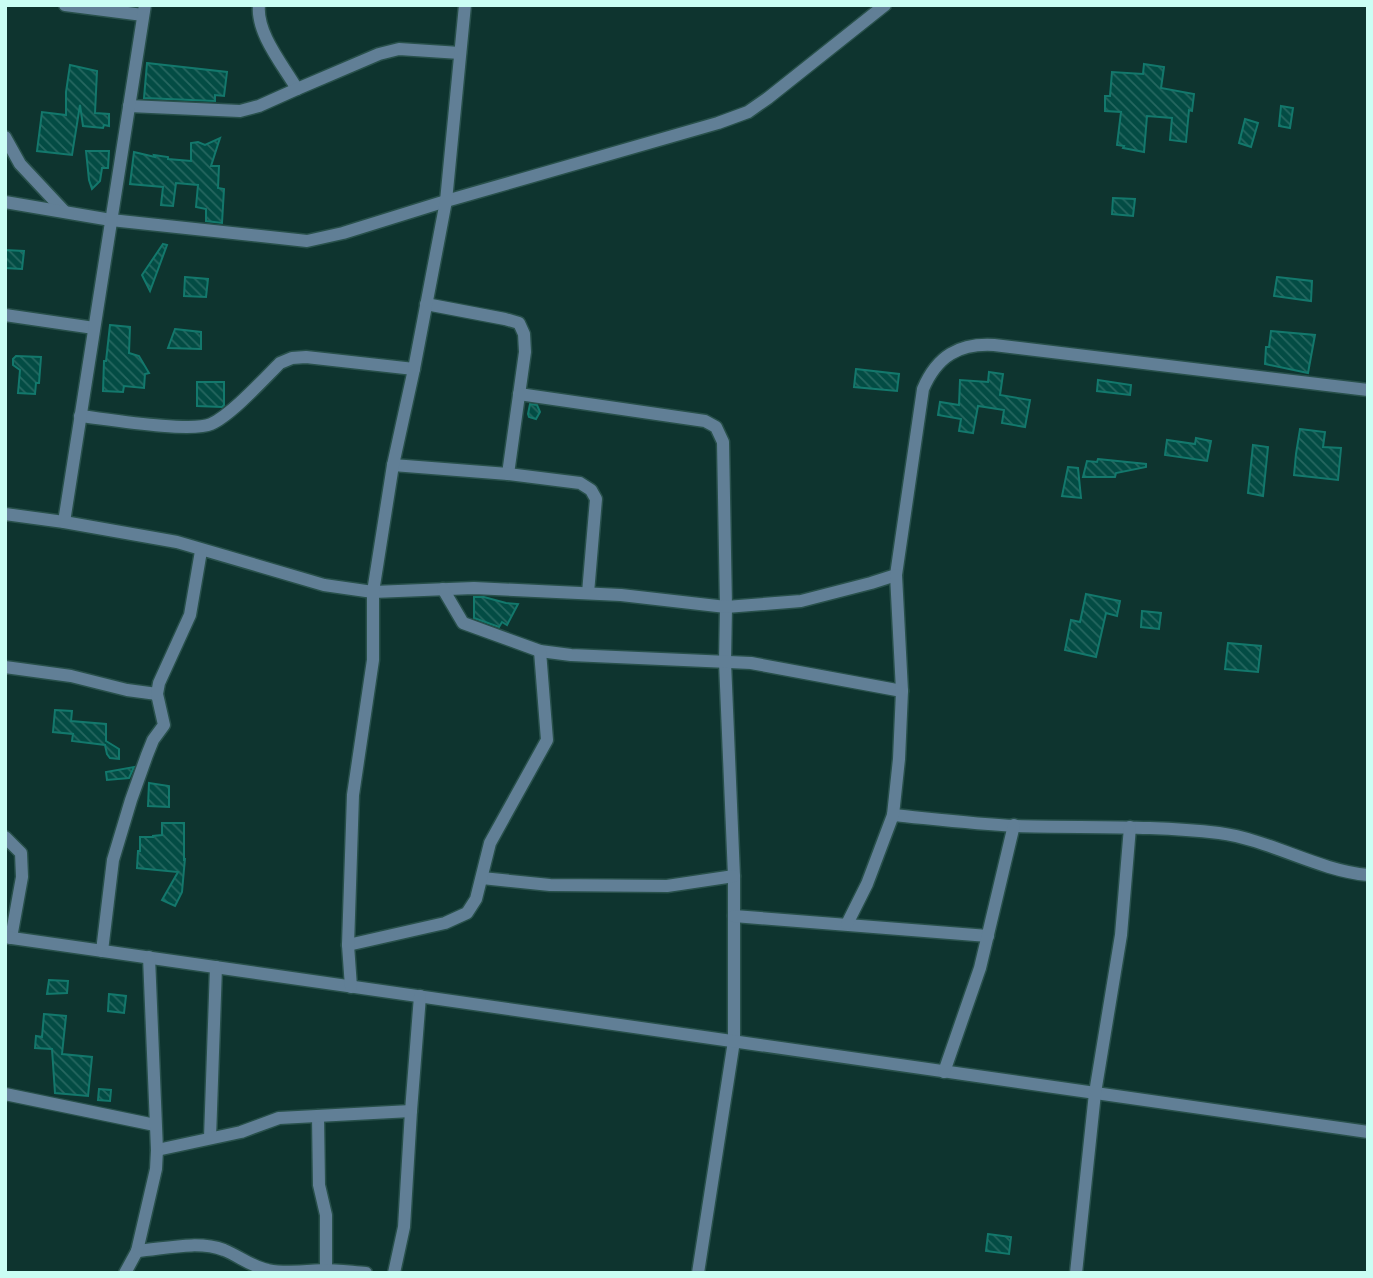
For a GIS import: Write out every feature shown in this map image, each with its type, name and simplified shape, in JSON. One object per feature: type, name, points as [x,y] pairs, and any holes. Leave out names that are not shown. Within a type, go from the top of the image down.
[{"type":"street","points":[[64,522],[144,10],[65,5]]},
{"type":"street","points":[[260,5],[260,25],[297,89]]},
{"type":"street","points":[[351,986],[348,945],[353,795],[373,660],[373,592],[393,465],[446,201],[465,5]]},
{"type":"street","points":[[5,202],[111,220],[307,241],[343,233],[748,112],[768,99],[880,7]]},
{"type":"street","points":[[129,106],[240,111],[259,106],[379,54],[400,49],[460,52]]},
{"type":"street","points":[[5,137],[20,164],[64,211]]},
{"type":"street","points":[[426,304],[519,323],[524,334],[525,352],[508,474]]},
{"type":"street","points":[[5,315],[94,328]]},
{"type":"street","points":[[847,924],[867,884],[893,815],[902,691],[896,575],[923,389],[935,366],[956,351],[981,344],[1368,390]]},
{"type":"street","points":[[80,416],[188,428],[209,425],[224,416],[280,363],[292,358],[414,369]]},
{"type":"street","points":[[519,394],[705,421],[716,427],[723,442],[725,662],[734,876],[734,1041],[698,1273]]},
{"type":"street","points":[[393,465],[580,483],[591,490],[596,499],[588,593]]},
{"type":"street","points":[[5,514],[177,542],[324,585],[373,592],[474,587],[621,595],[726,607],[801,601],[896,575]]},
{"type":"street","points":[[102,951],[113,860],[153,740],[164,725],[157,694],[159,683],[190,615],[201,551]]},
{"type":"street","points":[[443,589],[463,623],[540,651],[571,655],[751,663],[902,691]]},
{"type":"street","points":[[348,945],[445,923],[467,913],[477,899],[490,843],[547,740],[540,651]]},
{"type":"street","points":[[5,667],[71,676],[127,690],[157,694]]},
{"type":"street","points":[[893,815],[1014,825],[1130,827],[1220,833],[1250,839],[1343,871],[1368,875]]},
{"type":"street","points":[[944,1072],[980,968],[1014,825]]},
{"type":"street","points":[[1076,1273],[1095,1093],[1121,935],[1130,827]]},
{"type":"street","points":[[5,837],[22,853],[22,877],[8,937],[1368,1132]]},
{"type":"street","points":[[482,878],[550,885],[667,886],[734,876]]},
{"type":"street","points":[[734,916],[988,936]]},
{"type":"street","points":[[125,1273],[137,1251],[156,1169],[149,957]]},
{"type":"street","points":[[210,1138],[216,967]]},
{"type":"street","points":[[394,1273],[404,1227],[420,996]]},
{"type":"street","points":[[5,1094],[155,1125]]},
{"type":"street","points":[[157,1150],[241,1132],[279,1118],[411,1111]]},
{"type":"street","points":[[318,1116],[319,1185],[326,1216],[326,1270]]},
{"type":"street","points":[[137,1251],[208,1247],[224,1250],[254,1269],[366,1273]]},
{"type":"building","points":[[147,63],[227,72],[224,96],[215,95],[215,101],[144,98]]},
{"type":"building","points":[[1144,64],[1164,67],[1161,88],[1194,94],[1192,111],[1189,110],[1186,142],[1170,140],[1172,118],[1147,116],[1144,152],[1117,145],[1121,112],[1105,111],[1105,96],[1110,96],[1112,72],[1143,74]]},
{"type":"building","points":[[70,65],[97,71],[95,113],[109,114],[109,126],[83,126],[80,105],[72,155],[37,151],[42,112],[66,115]]},
{"type":"building","points":[[1281,106],[1293,108],[1290,128],[1279,126]]},
{"type":"building","points":[[1245,119],[1258,123],[1251,147],[1239,143]]},
{"type":"building","points":[[220,138],[211,166],[219,166],[218,188],[224,189],[222,223],[206,221],[206,209],[196,207],[198,185],[176,183],[173,206],[161,205],[163,187],[130,184],[134,152],[191,161],[191,143],[205,145]]},
{"type":"building","points":[[86,151],[109,151],[108,168],[102,168],[100,181],[92,189],[89,180]]},
{"type":"building","points":[[1113,198],[1135,199],[1133,216],[1112,214]]},
{"type":"building","points":[[163,244],[167,245],[150,291],[142,275]]},
{"type":"building","points":[[5,250],[24,251],[22,269],[5,268]]},
{"type":"building","points":[[185,277],[208,279],[206,297],[184,296]]},
{"type":"building","points":[[1277,277],[1312,281],[1311,301],[1274,296]]},
{"type":"building","points":[[110,325],[130,327],[129,353],[139,356],[149,373],[145,374],[144,388],[124,386],[123,392],[103,391],[104,361]]},
{"type":"building","points":[[175,329],[201,332],[201,349],[168,348]]},
{"type":"building","points":[[1271,331],[1315,335],[1308,373],[1265,364]]},
{"type":"building","points":[[16,356],[41,357],[39,383],[36,383],[35,394],[18,393],[20,370],[13,365]]},
{"type":"building","points":[[856,369],[899,374],[897,391],[854,387]]},
{"type":"building","points":[[989,372],[1003,374],[1000,395],[1030,400],[1025,427],[1002,423],[1004,410],[978,406],[973,433],[959,431],[961,419],[938,415],[940,402],[959,405],[960,380],[988,382]]},
{"type":"building","points":[[1098,380],[1131,385],[1130,395],[1097,391]]},
{"type":"building","points":[[197,382],[224,382],[224,405],[197,406]]},
{"type":"building","points":[[530,404],[537,405],[540,412],[536,419],[529,417]]},
{"type":"building","points":[[1300,429],[1325,432],[1323,447],[1341,448],[1338,480],[1294,475]]},
{"type":"building","points":[[1196,438],[1211,441],[1207,461],[1165,455],[1167,440],[1195,444]]},
{"type":"building","points":[[1253,445],[1268,447],[1263,496],[1248,493]]},
{"type":"building","points":[[1098,459],[1146,464],[1146,467],[1116,473],[1115,477],[1083,477],[1087,461],[1097,462]]},
{"type":"building","points":[[1068,467],[1078,468],[1081,498],[1062,496]]},
{"type":"building","points":[[1086,594],[1120,601],[1117,616],[1106,613],[1096,657],[1065,650],[1071,620],[1080,622]]},
{"type":"building","points":[[474,597],[518,604],[507,625],[502,622],[499,627],[474,618]]},
{"type":"building","points":[[1142,611],[1161,613],[1159,629],[1141,627]]},
{"type":"building","points":[[1228,643],[1261,646],[1258,672],[1225,669]]},
{"type":"building","points":[[55,710],[72,711],[71,721],[106,724],[106,741],[119,749],[119,759],[110,758],[105,745],[72,741],[73,734],[53,732]]},
{"type":"building","points":[[134,767],[129,778],[107,780],[106,772]]},
{"type":"building","points":[[149,783],[169,786],[169,807],[148,806]]},
{"type":"building","points":[[162,823],[184,823],[182,892],[175,906],[162,900],[178,872],[137,868],[140,837],[162,835]]},
{"type":"building","points":[[49,980],[68,981],[67,993],[47,994]]},
{"type":"building","points":[[109,994],[126,996],[124,1013],[108,1011]]},
{"type":"building","points":[[44,1014],[66,1016],[62,1054],[92,1057],[88,1096],[55,1093],[52,1049],[35,1048],[36,1036],[42,1037]]},
{"type":"building","points":[[99,1089],[111,1090],[110,1101],[98,1100]]},
{"type":"building","points":[[988,1234],[1011,1237],[1009,1254],[986,1251]]}]
